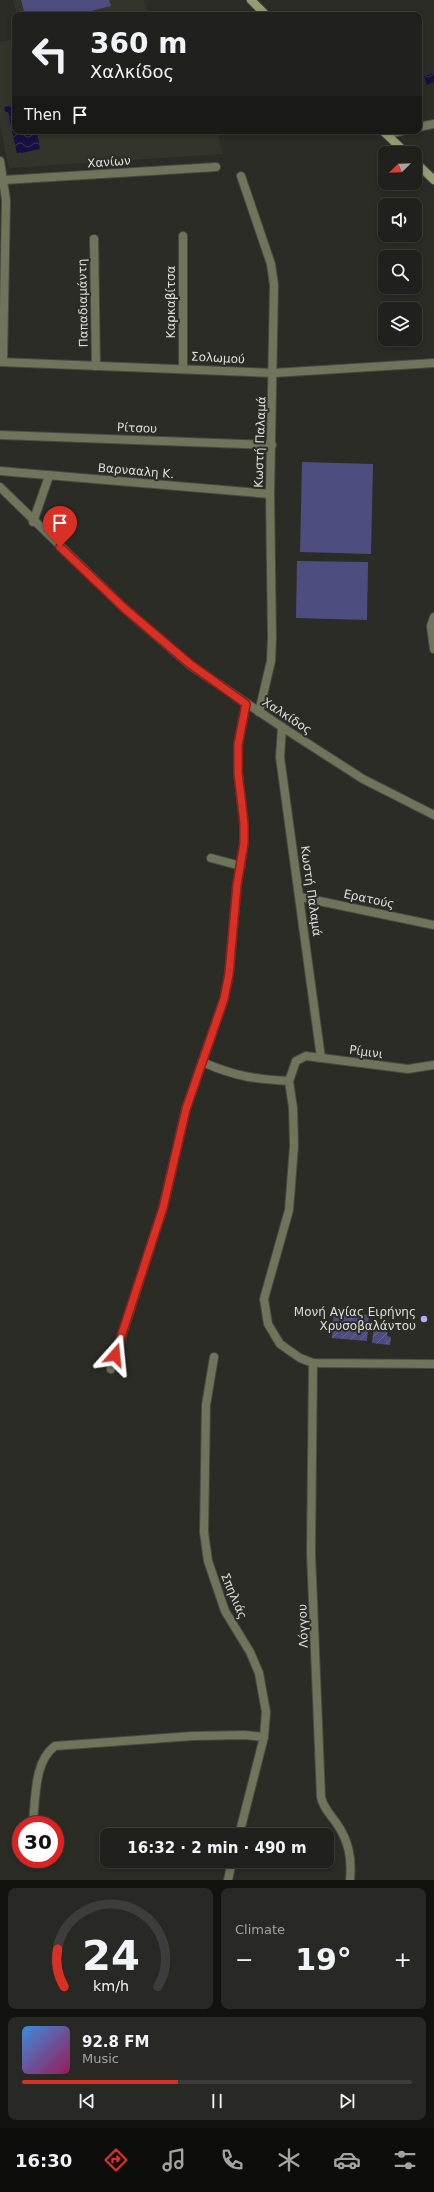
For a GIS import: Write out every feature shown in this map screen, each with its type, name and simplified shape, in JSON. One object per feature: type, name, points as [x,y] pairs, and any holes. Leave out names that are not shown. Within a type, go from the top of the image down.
[{"type":"main road","points":[[251,0],[263,12]]},
{"type":"main road","points":[[386,134],[399,146]]},
{"type":"main road","points":[[422,169],[434,180]]},
{"type":"street","points":[[422,126],[434,124]]},
{"type":"street","points":[[0,161],[6,200],[1,362]]},
{"type":"street","name":"Χανίων","points":[[4,180],[216,167]]},
{"type":"street","name":"Κωστή Παλαμά","points":[[242,176],[272,264],[274,285],[274,373],[270,494],[272,646],[271,661],[259,712]]},
{"type":"street","name":"Καρκαβίτσα","points":[[183,236],[183,368]]},
{"type":"street","name":"Παπαδιαμάντη","points":[[94,239],[96,366]]},
{"type":"street","name":"Σολωμού","points":[[1,362],[183,368],[274,373],[434,363]]},
{"type":"street","name":"Ρίτσου","points":[[0,435],[272,445]]},
{"type":"street","name":"Βαρνααλη Κ.","points":[[0,471],[270,494]]},
{"type":"street","points":[[34,522],[49,476]]},
{"type":"street","name":"Χαλκίδος","points":[[0,487],[34,522],[124,608],[190,664],[246,704],[363,779],[434,815]]},
{"type":"street","points":[[434,617],[431,626],[434,649]]},
{"type":"street","points":[[111,1368],[163,1208],[186,1109],[224,999],[229,974],[244,843],[244,823],[238,773],[238,745],[246,704]]},
{"type":"street","name":"Κωστή Παλαμά","points":[[282,727],[280,757],[321,1058]]},
{"type":"street","points":[[211,858],[241,866]]},
{"type":"street","name":"Ερατούς","points":[[300,897],[434,925]]},
{"type":"street","name":"Ρίμινι","points":[[289,1081],[296,1061],[306,1056],[408,1069],[434,1065]]},
{"type":"street","points":[[202,1062],[231,1074],[254,1079],[289,1081],[293,1108],[294,1146],[289,1210],[264,1299],[268,1324],[280,1344],[300,1358],[313,1363],[434,1364]]},
{"type":"street","name":"Σπηλιάς","points":[[214,1357],[206,1405],[204,1532],[208,1562],[222,1605],[236,1631],[250,1652],[259,1673],[266,1712],[264,1737],[241,1828]]},
{"type":"street","name":"Λόγγου","points":[[313,1363],[311,1538],[321,1797],[323,1804],[345,1837],[350,1850],[350,1880]]},
{"type":"street","points":[[34,1816],[42,1762],[49,1751],[55,1746],[193,1736],[245,1735],[264,1737]]},
{"type":"street","points":[[228,1880],[231,1868]]},
{"type":"shaded area","points":[[13,0],[144,0],[148,12],[16,12]]},
{"type":"shaded area","points":[[21,0],[109,0],[111,6],[87,12],[24,12]]},
{"type":"shaded area","points":[[12,40],[12,134],[224,134],[218,136],[223,154],[9,168],[0,126],[0,42]]},
{"type":"shaded area","points":[[302,462],[373,464],[371,554],[300,552]]},
{"type":"shaded area","points":[[297,561],[368,562],[367,620],[296,618]]},
{"type":"shaded area","points":[[334,1312],[369,1315],[367,1341],[332,1338]]},
{"type":"shaded area","points":[[374,1324],[388,1326],[387,1336],[391,1337],[390,1345],[372,1343]]},
{"type":"water","points":[[434,73],[434,82],[427,85],[424,76]]},
{"type":"water","points":[[12,106],[12,131],[8,112],[5,112],[4,107]]},
{"type":"water","points":[[13,134],[38,134],[40,149],[17,154]]},
{"type":"place","name":"Μονή Αγίας Ειρήνης Χρυσοβαλάντου","points":[[424,1319]]},
{"type":"route","points":[[60,547],[124,608],[190,664],[246,704],[240,724],[238,745],[238,773],[240,800],[244,823],[244,843],[237,885],[229,974],[224,999],[186,1109],[163,1208],[115,1355]]}]
